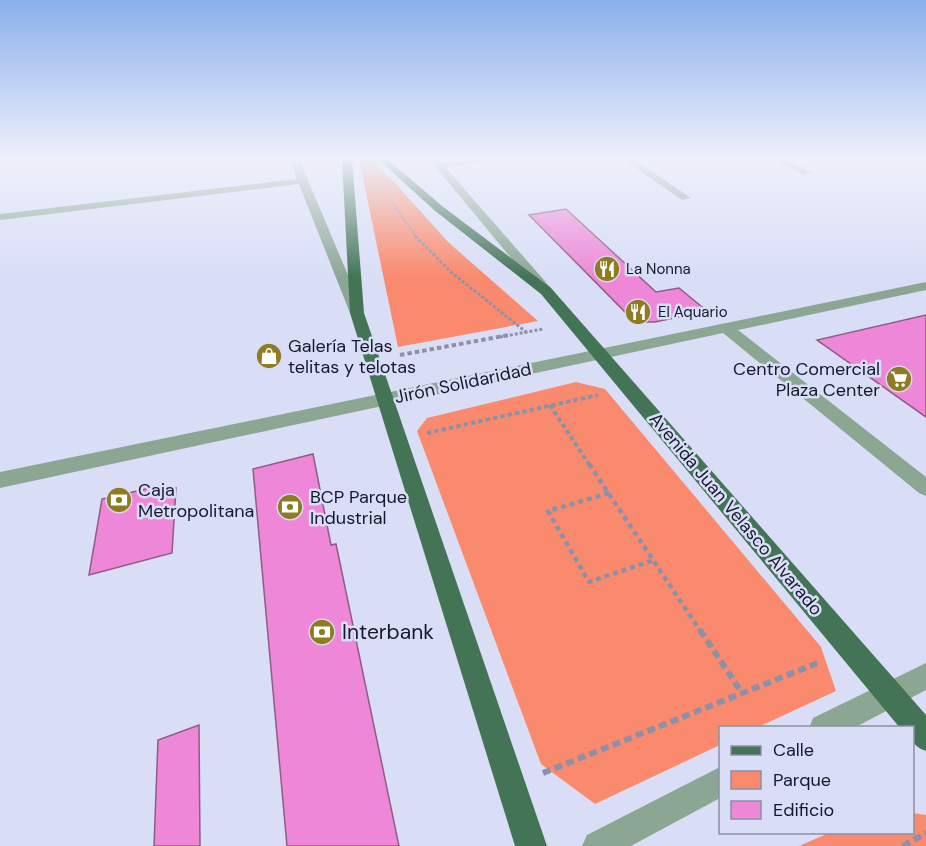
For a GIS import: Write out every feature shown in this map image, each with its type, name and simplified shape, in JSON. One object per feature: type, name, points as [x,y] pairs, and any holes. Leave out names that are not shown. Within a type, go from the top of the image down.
[{"type":"main road","points":[[350,198],[357,313],[531,846]]},
{"type":"main road","name":"Avenida Juan Velasco Alvarado","points":[[427,198],[546,291],[926,737]]},
{"type":"street","points":[[0,217],[156,198]]},
{"type":"street","points":[[310,198],[357,313]]},
{"type":"street","name":"Avenida Juan Velasco Alvarado","points":[[466,198],[546,291]]},
{"type":"street","name":"Jirón Solidaridad","points":[[0,480],[926,286]]},
{"type":"street","points":[[726,328],[926,488]]},
{"type":"street","points":[[827,726],[888,693],[926,676]]},
{"type":"street","points":[[598,846],[719,783]]},
{"type":"path","points":[[389,198],[398,216],[427,251],[526,332]]},
{"type":"path","points":[[372,360],[573,324]]},
{"type":"path","points":[[397,440],[628,388]]},
{"type":"path","points":[[550,405],[742,693]]},
{"type":"path","points":[[609,493],[548,511],[589,582],[654,560]]},
{"type":"path","points":[[511,786],[851,650]]},
{"type":"path","points":[[903,846],[926,833]]},
{"type":"green space","points":[[367,198],[409,198],[448,242],[538,321],[398,347]]},
{"type":"green space","points":[[576,382],[605,389],[821,647],[836,691],[760,726],[719,726],[719,745],[595,804],[541,764],[417,431],[427,418]]},
{"type":"green space","points":[[914,813],[926,815],[926,846],[799,846],[827,834],[914,834]]},
{"type":"building","points":[[566,209],[656,292],[679,288],[707,311],[655,322],[645,322],[629,316],[529,215]]},
{"type":"building","name":"Centro Comercial Plaza Center","points":[[926,315],[926,417],[817,340]]},
{"type":"building","points":[[313,454],[331,545],[336,544],[399,846],[287,846],[253,469]]},
{"type":"building","points":[[150,488],[149,494],[176,488],[172,553],[89,575],[102,499]]},
{"type":"building","points":[[199,725],[200,846],[154,846],[158,740]]},
{"type":"place","name":"La Nonna","points":[[607,269]]},
{"type":"place","name":"El Aquario","points":[[638,312]]},
{"type":"place","name":"Galería Telas telitas y telotas","points":[[269,356]]},
{"type":"place","name":"Centro Comercial Plaza Center","points":[[899,379]]},
{"type":"place","name":"Caja Metropolitana","points":[[119,500]]},
{"type":"place","name":"BCP Parque Industrial","points":[[290,507]]},
{"type":"place","name":"Interbank","points":[[322,632]]}]
